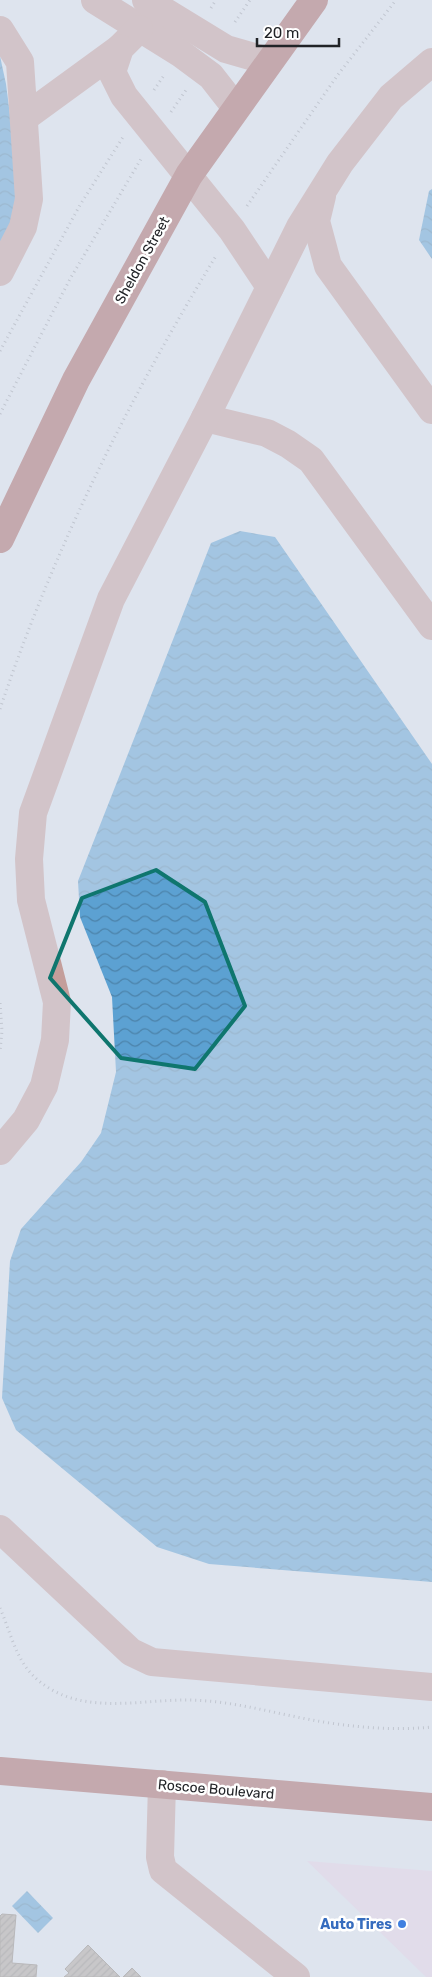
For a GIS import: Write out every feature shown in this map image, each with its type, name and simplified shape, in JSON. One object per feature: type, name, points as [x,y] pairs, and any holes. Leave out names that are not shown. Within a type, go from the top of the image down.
[{"type":"main road","name":"Sheldon Street","points":[[0,539],[76,380],[189,175],[268,61],[314,0]]},
{"type":"main road","name":"Roscoe Boulevard","points":[[0,1771],[432,1807]]},
{"type":"lane","points":[[95,0],[202,68],[211,76],[236,108]]},
{"type":"lane","points":[[146,0],[219,45],[268,61]]},
{"type":"lane","points":[[1,28],[20,62],[32,77],[54,85],[74,82]]},
{"type":"lane","points":[[24,118],[120,48],[140,29]]},
{"type":"lane","points":[[120,48],[112,72],[124,96],[232,230],[270,287]]},
{"type":"lane","points":[[0,272],[23,227],[30,199],[20,62]]},
{"type":"lane","points":[[0,1151],[26,1120],[44,1086],[55,1040],[57,1002],[31,900],[29,860],[33,813],[111,599],[205,418],[300,227],[340,163],[391,97],[432,62]]},
{"type":"lane","points":[[324,190],[316,221],[328,266],[432,410]]},
{"type":"lane","points":[[205,418],[267,433],[288,444],[311,460],[432,626]]},
{"type":"lane","points":[[0,1529],[131,1652],[152,1662],[432,1688]]},
{"type":"lane","points":[[162,1784],[160,1857],[163,1870],[296,1977]]},
{"type":"path","points":[[219,45],[250,0]]},
{"type":"path","points":[[0,709],[63,548],[114,440],[178,322],[232,230],[282,152],[396,0]]},
{"type":"path","points":[[0,414],[70,278],[156,135],[202,68]]},
{"type":"path","points":[[0,351],[101,169]]},
{"type":"path","points":[[0,1003],[0,1051]]},
{"type":"path","points":[[0,1608],[17,1654],[26,1668],[54,1691],[68,1697],[114,1703],[184,1700],[221,1702],[338,1724],[388,1728],[432,1727]]},
{"type":"highlighted area","points":[[156,870],[205,902],[245,1006],[195,1069],[121,1058],[50,978],[82,898]]},
{"type":"shaded area","name":"Auto Tires","points":[[307,1861],[432,1871],[432,1977],[426,1977]]},
{"type":"water","points":[[0,56],[6,84],[20,193],[11,224],[0,245]]},
{"type":"water","points":[[432,189],[432,259],[419,240],[429,191]]},
{"type":"water","points":[[240,531],[275,537],[432,764],[432,1582],[209,1564],[157,1547],[16,1430],[2,1398],[10,1261],[21,1229],[81,1162],[101,1133],[116,1072],[112,997],[80,917],[78,881],[211,543]]},
{"type":"water","points":[[27,1891],[53,1918],[38,1933],[12,1906]]},
{"type":"building","points":[[2,1914],[16,1915],[12,1963],[37,1965],[36,1977],[0,1977],[0,1916]]},
{"type":"building","points":[[88,1945],[120,1977],[64,1977],[69,1973],[65,1969]]},
{"type":"building","points":[[132,1968],[141,1977],[123,1977]]},
{"type":"place","name":"Auto Tires","points":[[402,1924]]}]
